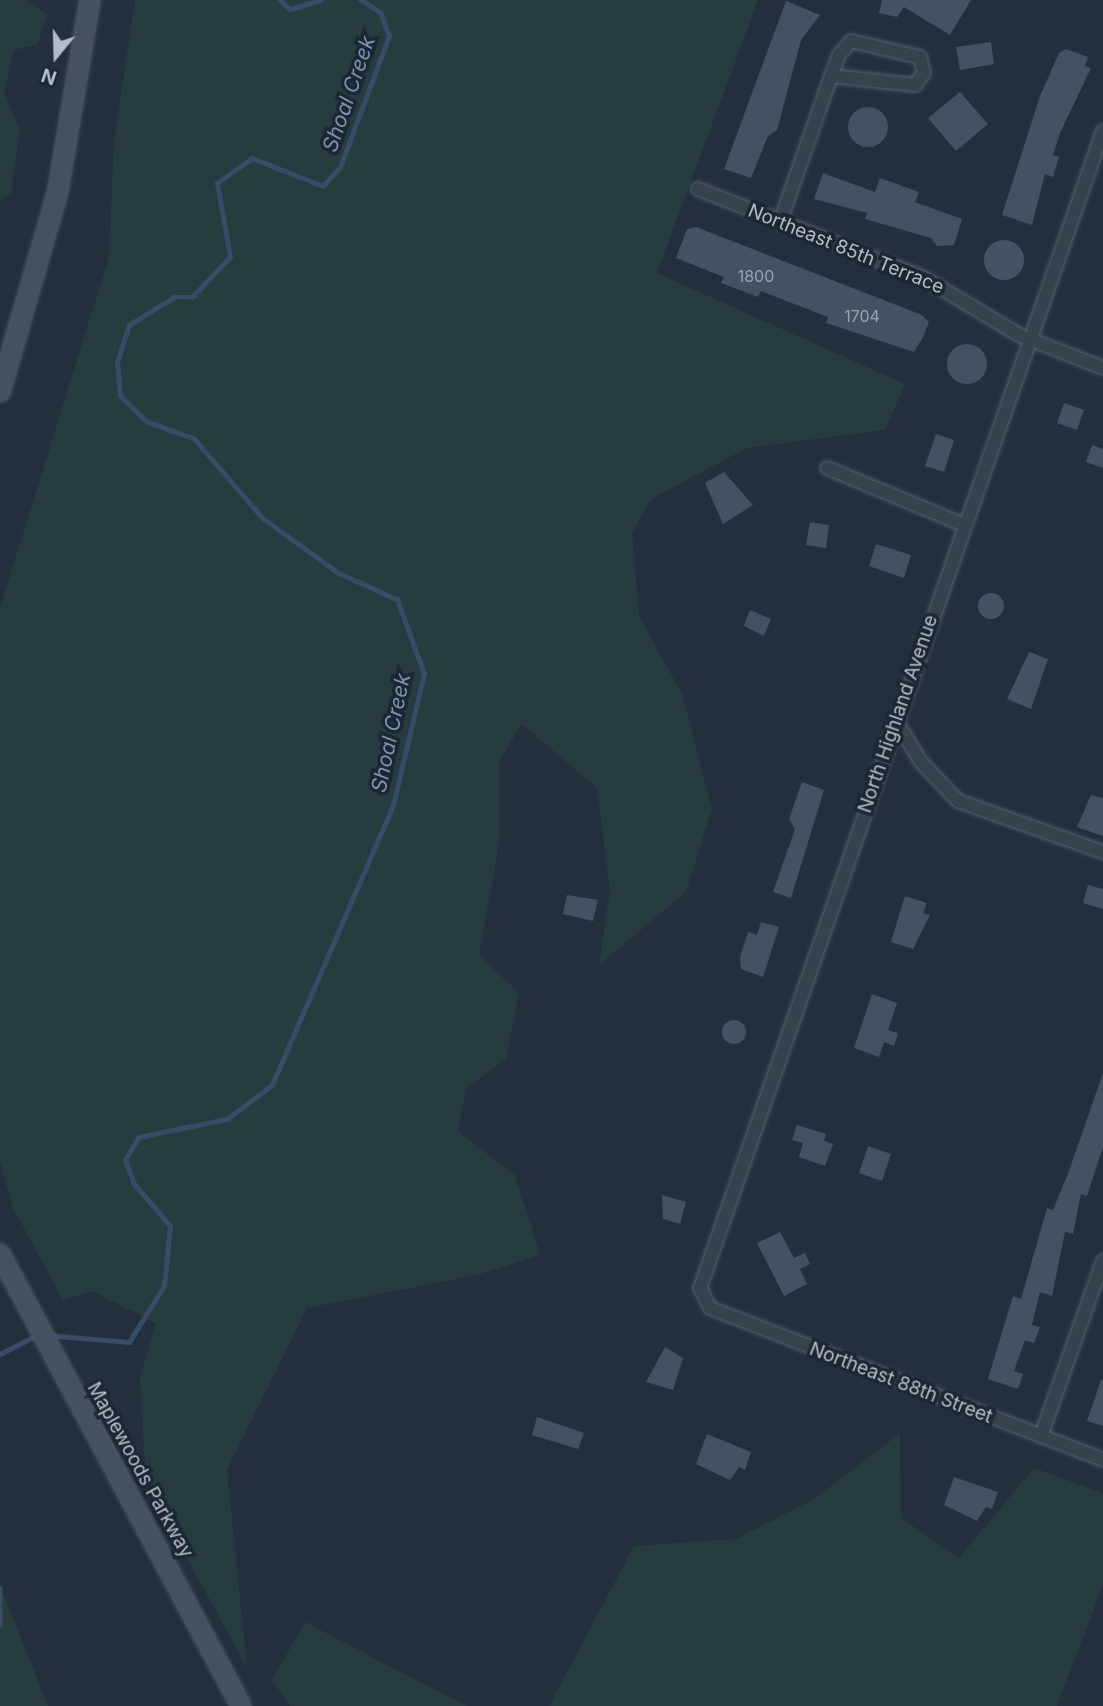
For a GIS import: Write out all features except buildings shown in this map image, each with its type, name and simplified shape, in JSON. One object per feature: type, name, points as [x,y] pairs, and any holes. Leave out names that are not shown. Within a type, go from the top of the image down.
[{"type":"main road","points":[[0,392],[58,191],[90,0]]},
{"type":"main road","name":"Maplewoods Parkway","points":[[0,1254],[241,1706]]},
{"type":"street","points":[[780,222],[831,76],[851,41],[920,57],[924,73],[915,85],[831,76]]},
{"type":"street","name":"North Highland Avenue","points":[[704,1298],[704,1271],[1103,131]]},
{"type":"street","name":"Northeast 85th Terrace","points":[[698,189],[951,290],[979,315],[1029,341],[1103,368]]},
{"type":"street","points":[[827,468],[964,525]]},
{"type":"street","points":[[897,723],[921,762],[958,801],[1103,852]]},
{"type":"street","points":[[1041,1436],[1103,1261]]},
{"type":"street","name":"Northeast 88th Street","points":[[704,1298],[710,1308],[764,1331],[1103,1460]]},
{"type":"green space","points":[[0,0],[26,0],[47,15],[37,45],[14,50],[4,91],[20,131],[11,193],[0,200]]},
{"type":"green space","points":[[135,0],[758,0],[657,273],[905,384],[885,430],[747,448],[651,499],[632,533],[639,616],[682,694],[712,809],[686,892],[599,965],[610,890],[597,788],[522,724],[499,761],[499,843],[479,955],[519,993],[506,1059],[466,1088],[458,1131],[515,1175],[540,1255],[477,1275],[307,1308],[227,1470],[247,1668],[146,1483],[140,1377],[156,1323],[92,1291],[63,1300],[13,1208],[0,1162],[0,608],[109,257],[114,142]]},
{"type":"green space","points":[[900,1433],[901,1518],[959,1558],[1034,1468],[1103,1493],[1103,1585],[1057,1706],[549,1706],[634,1546],[736,1539],[813,1500]]},
{"type":"green space","points":[[0,1585],[4,1595],[48,1706],[0,1706]]},
{"type":"green space","points":[[305,1622],[467,1706],[290,1706],[272,1680]]},
{"type":"waterway","name":"Shoal Creek","points":[[280,0],[290,9],[321,0]]},
{"type":"waterway","name":"Shoal Creek","points":[[47,1335],[129,1342],[164,1286],[170,1226],[134,1184],[125,1160],[139,1137],[227,1119],[272,1085],[393,805],[424,674],[397,600],[338,573],[263,519],[194,439],[147,422],[120,396],[117,362],[129,325],[174,297],[192,297],[230,257],[217,183],[252,158],[323,186],[340,167],[389,36],[380,13],[361,0]]},
{"type":"waterway","name":"Shoal Creek","points":[[0,1354],[39,1334]]},
{"type":"waterway","name":"Shoal Creek","points":[[0,1588],[0,1625]]}]
